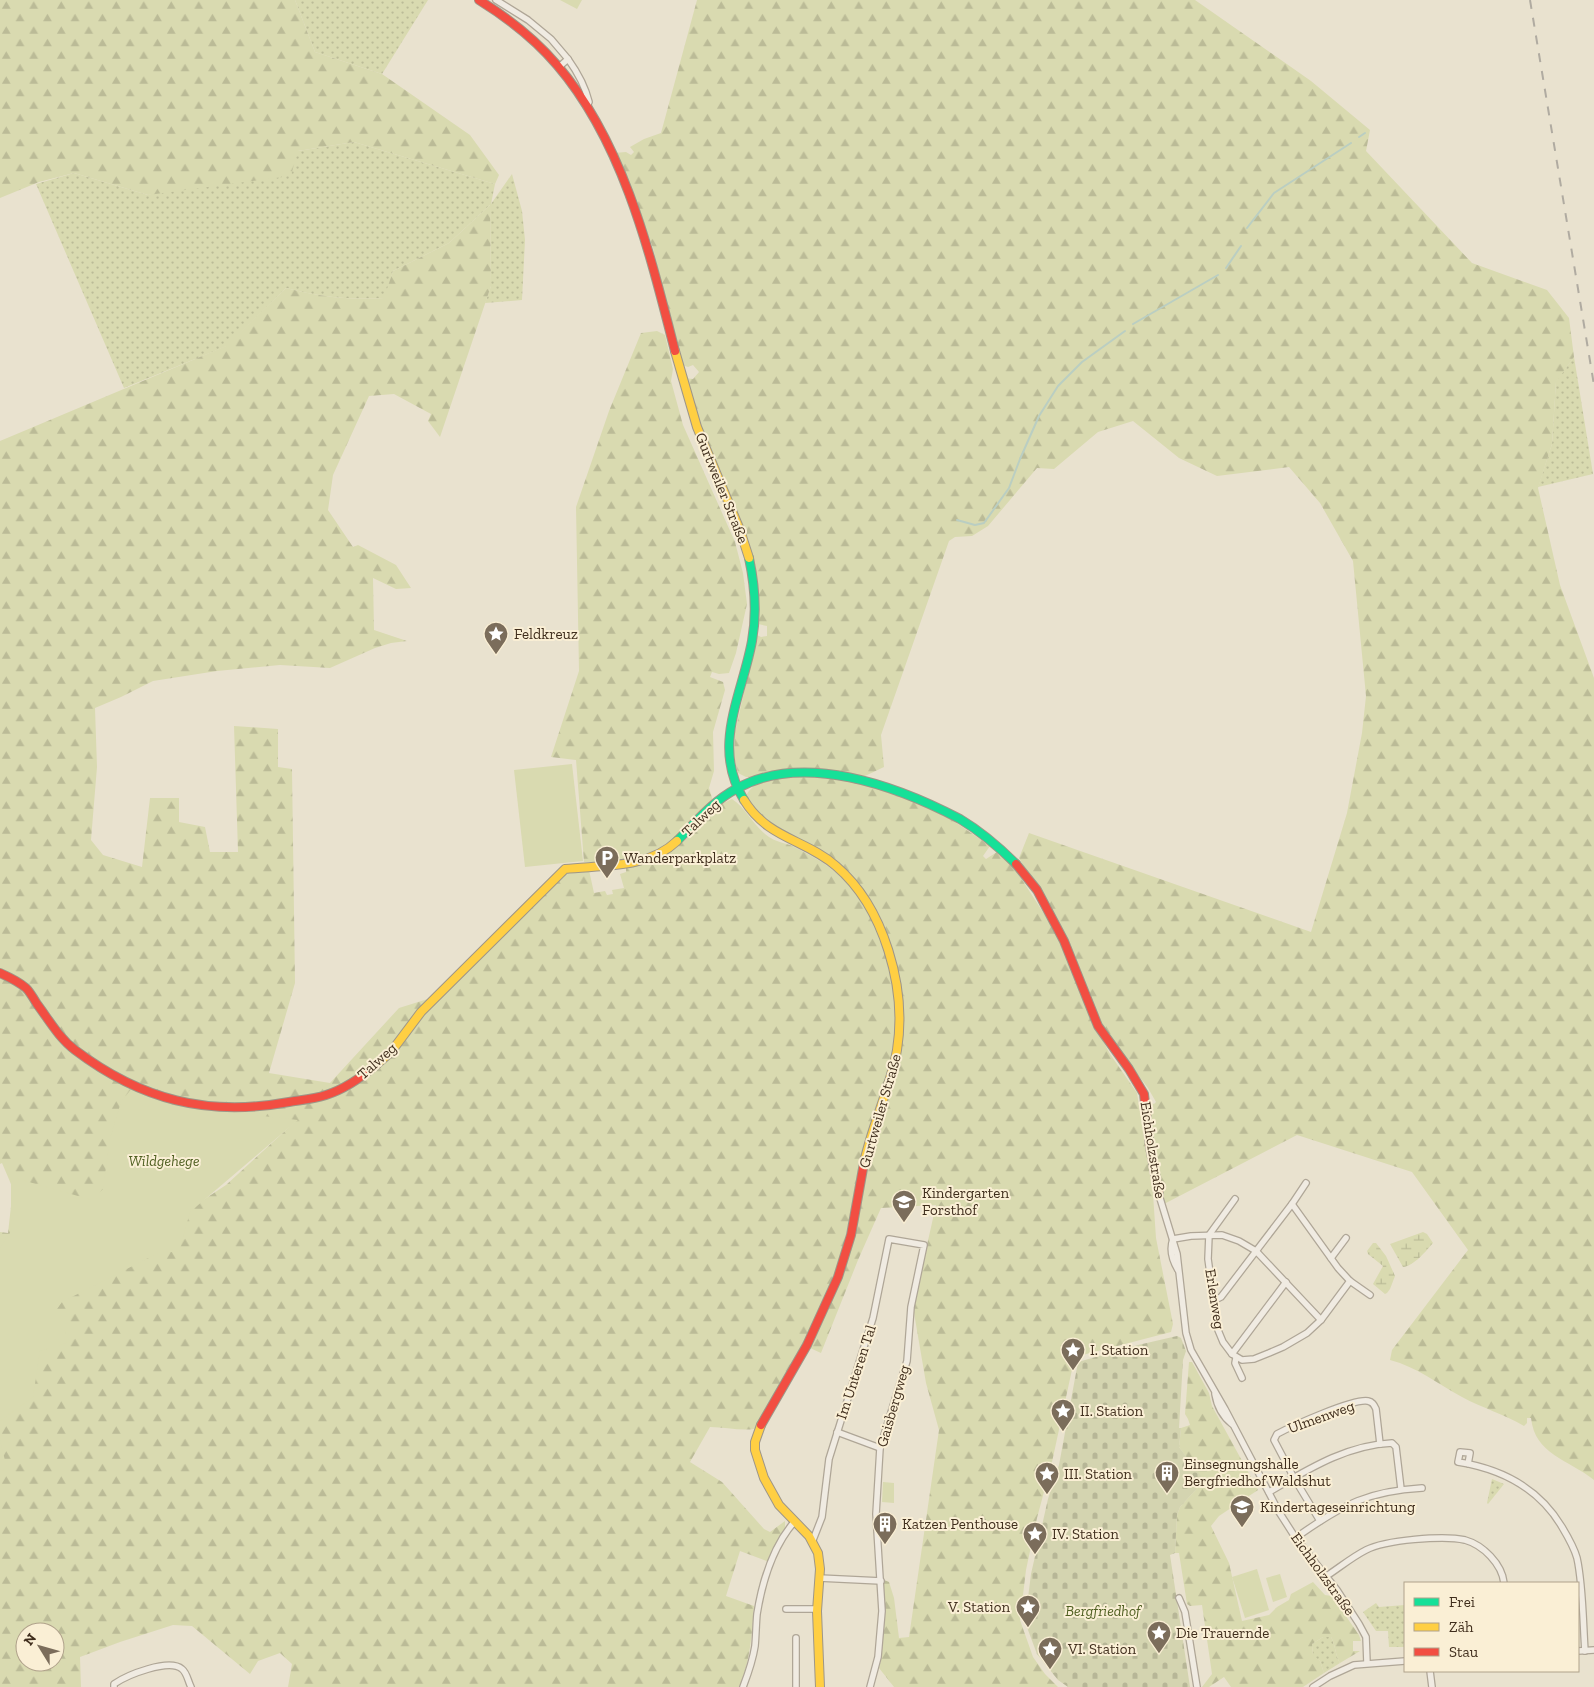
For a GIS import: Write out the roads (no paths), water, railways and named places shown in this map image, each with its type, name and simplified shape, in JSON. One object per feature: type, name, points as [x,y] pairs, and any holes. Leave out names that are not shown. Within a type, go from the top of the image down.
[{"type":"main road","name":"Gurtweiler Straße","points":[[479,0],[499,12],[528,36],[559,67],[586,106],[606,144],[637,216],[649,250],[680,374],[694,419],[706,452],[745,541],[752,571],[755,600],[752,637],[728,740],[729,761],[737,788],[748,808],[770,828],[834,864],[850,879],[874,914],[893,964],[900,1023],[897,1049],[890,1080],[866,1153],[849,1244],[841,1270],[825,1308],[799,1360],[765,1418],[756,1439],[756,1451],[768,1485],[784,1510],[813,1540],[820,1556],[817,1609],[820,1687]]},
{"type":"main road","name":"Eichholzstraße","points":[[737,788],[768,776],[793,772],[815,772],[845,776],[906,794],[961,820],[999,847],[1013,860],[1037,890],[1064,941],[1098,1026],[1129,1069],[1144,1094],[1150,1147],[1159,1195]]},
{"type":"main road","name":"Talweg","points":[[0,973],[11,978],[26,989],[59,1035],[76,1050],[117,1077],[156,1095],[192,1105],[222,1108],[274,1104],[326,1095],[361,1078],[391,1052],[421,1012],[481,954],[526,905],[565,869],[632,863],[667,850],[719,800],[737,788]]},
{"type":"street","points":[[496,0],[528,20],[551,40],[568,59],[586,89],[589,102],[586,106]]},
{"type":"street","points":[[559,67],[568,59]]},
{"type":"street","points":[[1215,1300],[1221,1297],[1306,1183]]},
{"type":"street","name":"Eichholzstraße","points":[[1159,1195],[1174,1239],[1170,1247],[1180,1273],[1186,1333],[1191,1350],[1215,1390],[1268,1492],[1295,1537],[1337,1590],[1359,1624],[1366,1637],[1367,1663]]},
{"type":"street","points":[[1208,1235],[1235,1199]]},
{"type":"street","points":[[1292,1204],[1350,1281],[1370,1295]]},
{"type":"street","name":"Erlenweg","points":[[1208,1235],[1208,1258],[1218,1330],[1223,1342],[1234,1356],[1242,1378]]},
{"type":"street","points":[[1174,1239],[1191,1236],[1222,1235],[1240,1241],[1256,1251],[1321,1320]]},
{"type":"street","points":[[1331,1258],[1346,1238]]},
{"type":"street","name":"Im Unteren Tal","points":[[813,1540],[822,1517],[829,1459],[836,1432],[854,1384],[873,1318],[889,1239],[924,1245]]},
{"type":"street","name":"Gaisbergweg","points":[[870,1687],[878,1657],[882,1611],[876,1514],[880,1448],[907,1362],[911,1307],[924,1245]]},
{"type":"street","points":[[1286,1282],[1234,1356],[1242,1360],[1254,1358],[1283,1347],[1307,1333],[1321,1320],[1350,1281]]},
{"type":"street","name":"Ulmenweg","points":[[1320,1521],[1274,1440],[1277,1434],[1304,1420],[1370,1401],[1376,1409],[1380,1444]]},
{"type":"street","points":[[836,1432],[880,1448]]},
{"type":"street","points":[[1268,1492],[1334,1457],[1380,1444],[1392,1443],[1396,1447],[1401,1489]]},
{"type":"street","points":[[1468,1464],[1514,1479],[1541,1500],[1556,1516],[1571,1541],[1577,1559],[1585,1650]]},
{"type":"street","points":[[1301,1534],[1355,1501],[1380,1492],[1422,1488]]},
{"type":"street","points":[[743,1687],[755,1646],[757,1616],[762,1588],[770,1565],[786,1531],[795,1521]]},
{"type":"street","points":[[1325,1577],[1367,1550],[1388,1542],[1446,1539],[1465,1540],[1481,1548],[1494,1562],[1504,1582]]},
{"type":"street","points":[[819,1578],[881,1581]]},
{"type":"street","points":[[1180,1598],[1185,1612],[1197,1687]]},
{"type":"street","points":[[786,1609],[817,1609]]},
{"type":"street","points":[[796,1638],[796,1687]]},
{"type":"street","points":[[1579,1651],[1594,1650]]},
{"type":"street","points":[[1314,1687],[1344,1669],[1367,1663],[1404,1661]]},
{"type":"street","points":[[114,1687],[114,1684],[131,1674],[173,1664],[185,1672],[191,1687]]},
{"type":"street","points":[[1430,1672],[1432,1687]]},
{"type":"waterway","points":[[1359,137],[1365,133]]},
{"type":"waterway","points":[[1247,228],[1274,193],[1351,143]]},
{"type":"waterway","points":[[1226,268],[1241,246]]},
{"type":"waterway","points":[[1133,324],[1218,275]]},
{"type":"waterway","points":[[957,520],[975,525],[984,523],[1009,488],[1039,416],[1058,386],[1082,362],[1125,331]]},
{"type":"railway","points":[[1530,0],[1594,385]]},
{"type":"place","name":"Feldkreuz","points":[[496,655]]},
{"type":"place","name":"Wanderparkplatz","points":[[607,879]]},
{"type":"place","name":"Kindergarten Forsthof","points":[[904,1223]]},
{"type":"place","name":"I. Station","points":[[1073,1371]]},
{"type":"place","name":"II. Station","points":[[1063,1432]]},
{"type":"place","name":"Einsegnungshalle Bergfriedhof Waldshut","points":[[1167,1494]]},
{"type":"place","name":"III. Station","points":[[1047,1495]]},
{"type":"place","name":"Kindertageseinrichtung","points":[[1242,1528]]},
{"type":"place","name":"Katzen Penthouse","points":[[885,1545]]},
{"type":"place","name":"IV. Station","points":[[1035,1555]]},
{"type":"place","name":"V. Station","points":[[1028,1628]]},
{"type":"place","name":"Die Trauernde","points":[[1159,1654]]},
{"type":"place","name":"VI. Station","points":[[1050,1670]]},
{"type":"park label","name":"Wildgehege","points":[[164,1161]]},
{"type":"park label","name":"Bergfriedhof","points":[[1103,1611]]}]
